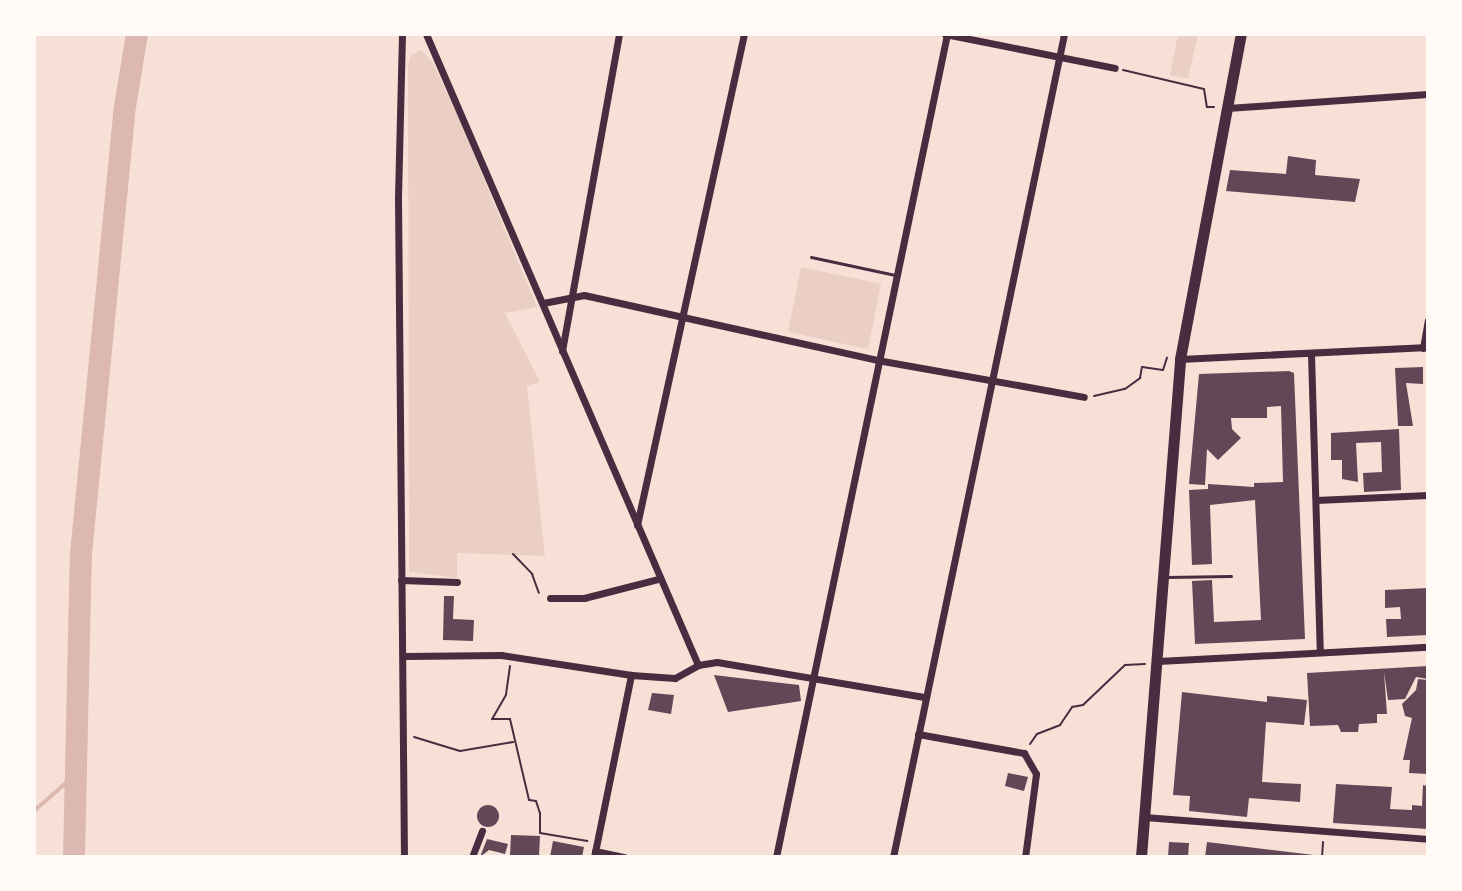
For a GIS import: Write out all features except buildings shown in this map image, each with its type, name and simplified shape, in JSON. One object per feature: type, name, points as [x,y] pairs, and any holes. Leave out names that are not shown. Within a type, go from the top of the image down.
[{"type":"main road","points":[[1141,857],[1180,359],[1224,108],[1241,34]]},
{"type":"street","points":[[402,34],[404,857]]},
{"type":"street","points":[[426,34],[658,579],[698,665]]},
{"type":"street","points":[[562,351],[619,34]]},
{"type":"street","points":[[637,527],[744,34]]},
{"type":"street","points":[[776,857],[810,678],[946,34],[1115,68]]},
{"type":"street","points":[[893,857],[924,697],[995,382],[1064,34]]},
{"type":"street","points":[[1224,108],[1428,94]]},
{"type":"street","points":[[543,303],[572,296],[877,360],[1084,397]]},
{"type":"street","points":[[1180,359],[1426,348],[1428,320]]},
{"type":"street","points":[[1311,354],[1320,651]]},
{"type":"street","points":[[1316,500],[1428,495]]},
{"type":"street","points":[[550,598],[584,598],[658,579]]},
{"type":"street","points":[[401,580],[457,582]]},
{"type":"street","points":[[1158,661],[1428,647]]},
{"type":"street","points":[[405,656],[501,655],[631,675],[675,678],[698,665],[717,662],[924,697]]},
{"type":"street","points":[[624,857],[594,854],[631,675]]},
{"type":"street","points":[[918,734],[1024,753],[1036,774],[1025,857]]},
{"type":"street","points":[[1144,817],[1428,839]]},
{"type":"street","points":[[472,857],[482,831]]},
{"type":"lane","points":[[811,257],[895,275]]},
{"type":"lane","points":[[1164,577],[1231,576]]},
{"type":"path","points":[[1115,68],[1204,89],[1207,107],[1224,108]]},
{"type":"path","points":[[1084,397],[1125,389],[1132,378],[1140,378],[1142,367],[1163,370],[1165,358]]},
{"type":"path","points":[[513,554],[532,574],[535,592],[550,598]]},
{"type":"path","points":[[501,655],[510,662],[511,675],[492,719],[510,719],[529,800],[536,801],[540,813],[540,833],[586,841],[594,854]]},
{"type":"path","points":[[1024,753],[1037,734],[1049,734],[1072,707],[1083,705],[1125,665],[1140,666]]},
{"type":"path","points":[[405,736],[460,751],[515,742]]},
{"type":"path","points":[[1322,857],[1324,832]]},
{"type":"shaded area","points":[[1178,34],[1198,34],[1188,79],[1170,75]]},
{"type":"shaded area","points":[[421,50],[432,61],[456,112],[537,307],[505,313],[540,382],[527,386],[545,556],[457,553],[457,578],[409,572],[408,65],[411,55]]},
{"type":"shaded area","points":[[801,267],[881,284],[868,349],[788,332]]},
{"type":"waterway","points":[[74,857],[81,554],[124,113],[137,34]]},
{"type":"waterway","points":[[34,811],[75,775]]}]
